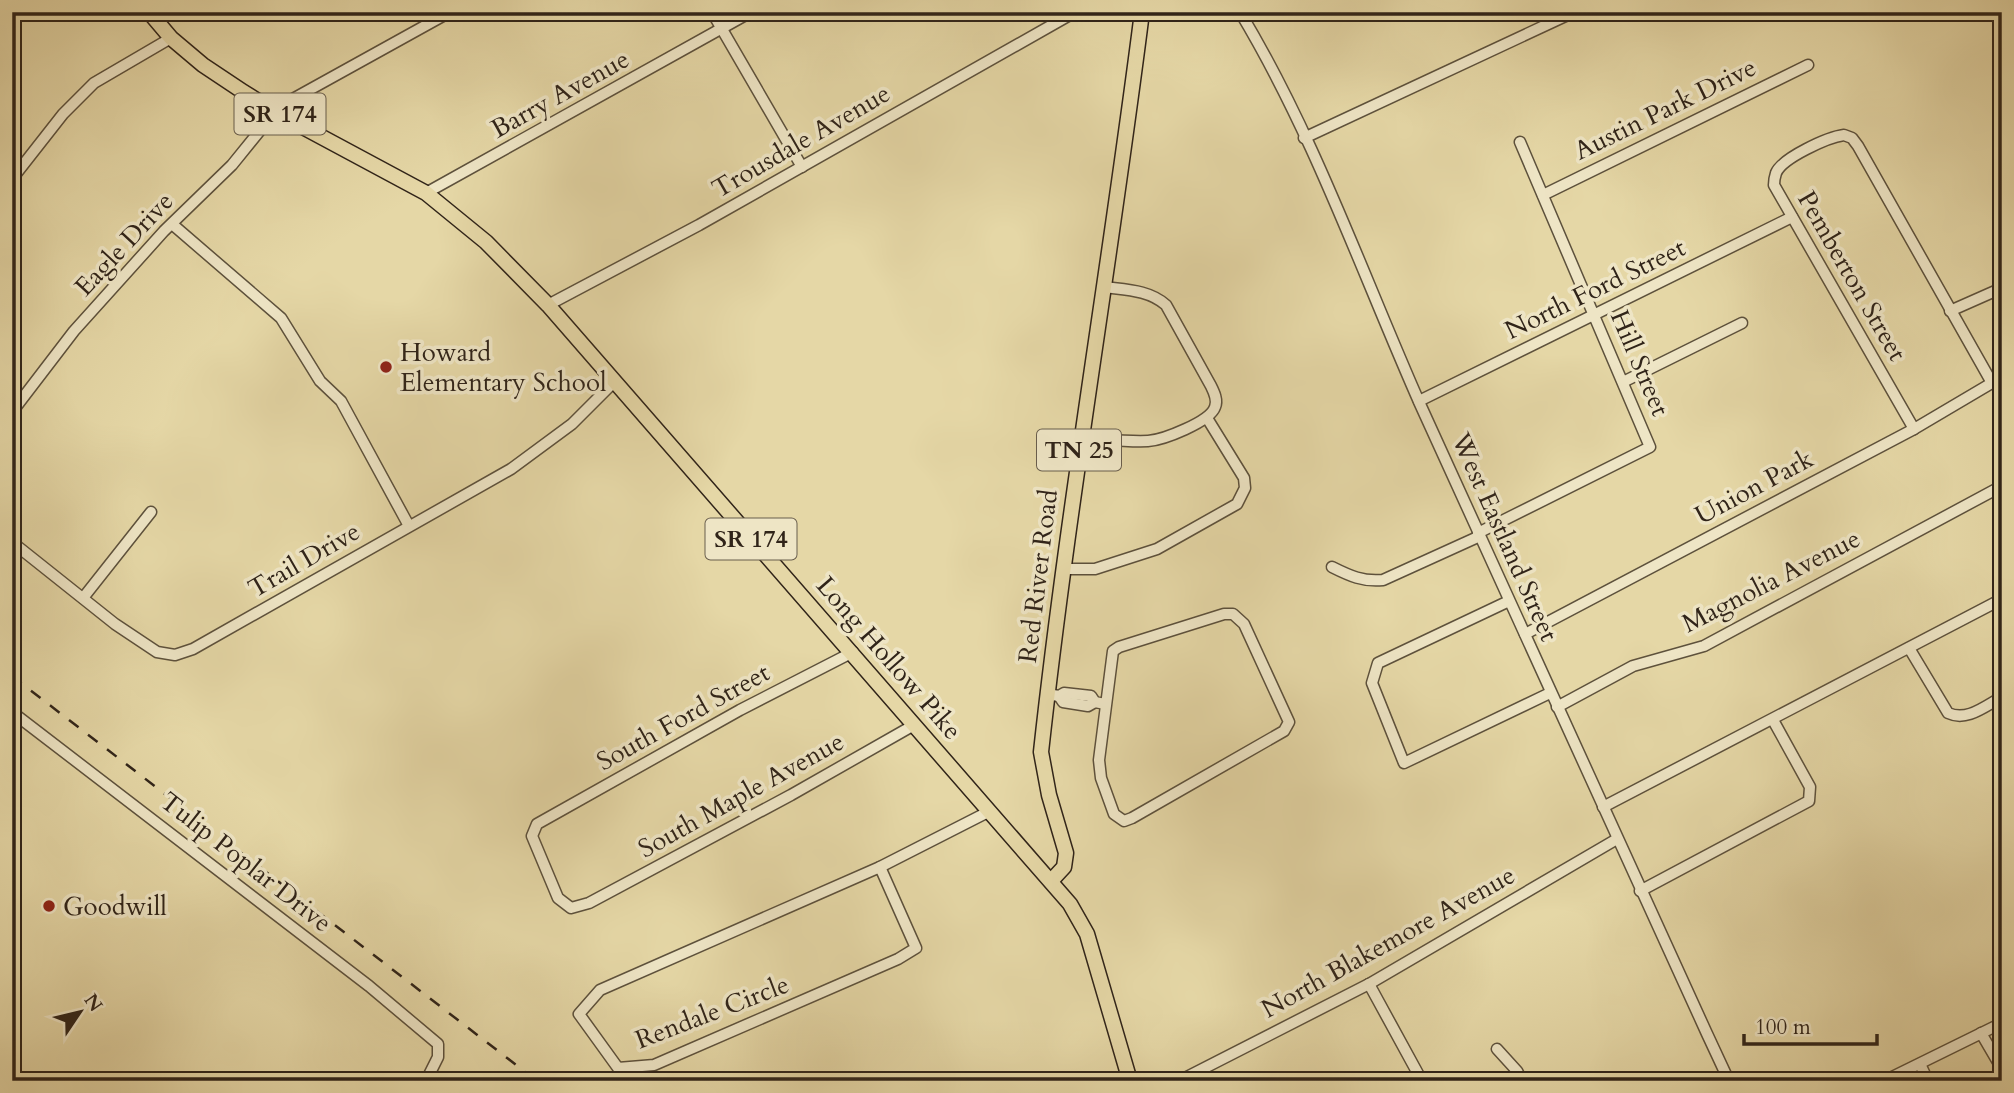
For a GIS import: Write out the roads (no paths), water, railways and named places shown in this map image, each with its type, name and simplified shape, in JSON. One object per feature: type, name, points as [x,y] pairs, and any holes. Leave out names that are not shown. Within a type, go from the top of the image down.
[{"type":"main road","name":"Red River Road","points":[[1051,881],[1064,867],[1066,853],[1041,752],[1053,695],[1081,438],[1142,12]]},
{"type":"main road","name":"Long Hollow Pike","points":[[153,14],[171,38],[203,65],[275,111],[426,193],[486,242],[548,305],[1051,881]]},
{"type":"main road","points":[[1051,881],[1070,904],[1087,934],[1130,1081]]},
{"type":"street","name":"Eagle Drive","points":[[12,412],[74,331],[172,224],[232,165],[275,111],[450,12]]},
{"type":"street","points":[[712,12],[802,167]]},
{"type":"street","name":"Barry Avenue","points":[[426,193],[751,12]]},
{"type":"street","name":"Trousdale Avenue","points":[[548,305],[699,225],[1075,12]]},
{"type":"street","name":"West Eastland Street","points":[[1240,12],[1275,74],[1336,206],[1479,535],[1729,1081]]},
{"type":"street","points":[[1304,138],[1574,12]]},
{"type":"street","points":[[12,179],[86,90],[171,38]]},
{"type":"street","name":"Austin Park Drive","points":[[1543,195],[1808,65]]},
{"type":"street","name":"Pemberton Street","points":[[1914,429],[1774,185],[1775,174],[1782,165],[1807,149],[1837,136],[1852,138],[1950,311],[1997,380]]},
{"type":"street","name":"Hill Street","points":[[1479,535],[1650,447],[1520,142]]},
{"type":"street","name":"North Ford Street","points":[[1419,401],[1792,217]]},
{"type":"street","points":[[172,224],[281,318],[320,381],[341,401],[409,526]]},
{"type":"street","points":[[1081,438],[1149,441],[1171,435],[1207,418],[1215,409],[1216,400],[1211,386],[1166,305],[1156,296],[1104,287]]},
{"type":"street","points":[[1950,311],[2002,288]]},
{"type":"street","points":[[1623,382],[1742,323]]},
{"type":"street","name":"Union Park","points":[[1525,634],[1914,429],[1997,380]]},
{"type":"street","name":"Trail Drive","points":[[12,542],[115,624],[157,652],[175,655],[193,649],[511,469],[572,424],[614,382]]},
{"type":"street","points":[[1065,569],[1095,569],[1136,557],[1157,549],[1237,505],[1245,488],[1244,478],[1207,418]]},
{"type":"street","name":"Magnolia Avenue","points":[[1557,707],[1633,666],[1704,646],[2002,486]]},
{"type":"street","points":[[83,598],[150,512]]},
{"type":"street","points":[[1332,567],[1354,579],[1383,580],[1479,535]]},
{"type":"street","points":[[1602,807],[2002,599]]},
{"type":"street","points":[[1509,601],[1378,663],[1373,682],[1404,763],[1550,693]]},
{"type":"street","points":[[1224,614],[1233,614],[1244,624],[1289,722],[1284,731],[1124,821],[1114,814],[1101,778],[1098,760],[1100,703],[1113,651],[1224,614]]},
{"type":"street","points":[[1909,648],[1948,713],[1956,717],[1965,716],[2002,697]]},
{"type":"street","name":"South Ford Street","points":[[589,903],[571,908],[558,898],[532,836],[537,824],[740,710],[853,652]]},
{"type":"street","points":[[1053,695],[1063,702],[1088,706],[1100,703]]},
{"type":"street","name":"Tulip Poplar Drive","points":[[12,712],[369,986],[438,1044],[438,1058],[426,1081]]},
{"type":"street","points":[[1640,891],[1809,802],[1811,788],[1773,720]]},
{"type":"street","name":"South Maple Avenue","points":[[589,903],[791,795],[914,725]]},
{"type":"street","name":"Rendale Circle","points":[[880,867],[916,948],[898,959],[654,1065],[618,1068],[579,1014],[600,990],[880,867],[990,810]]},
{"type":"street","name":"North Blakemore Avenue","points":[[1180,1081],[1369,984],[1617,839]]},
{"type":"street","points":[[1369,984],[1422,1081]]},
{"type":"street","points":[[1884,1081],[2002,1023]]},
{"type":"street","points":[[1981,1033],[2002,1069]]},
{"type":"street","points":[[1497,1049],[1517,1071],[1522,1081]]},
{"type":"street","points":[[1920,1064],[1928,1081]]},
{"type":"railway","points":[[12,676],[537,1081]]},
{"type":"place","name":"Howard Elementary School","points":[[386,367]]},
{"type":"place","name":"Goodwill","points":[[49,906]]}]
